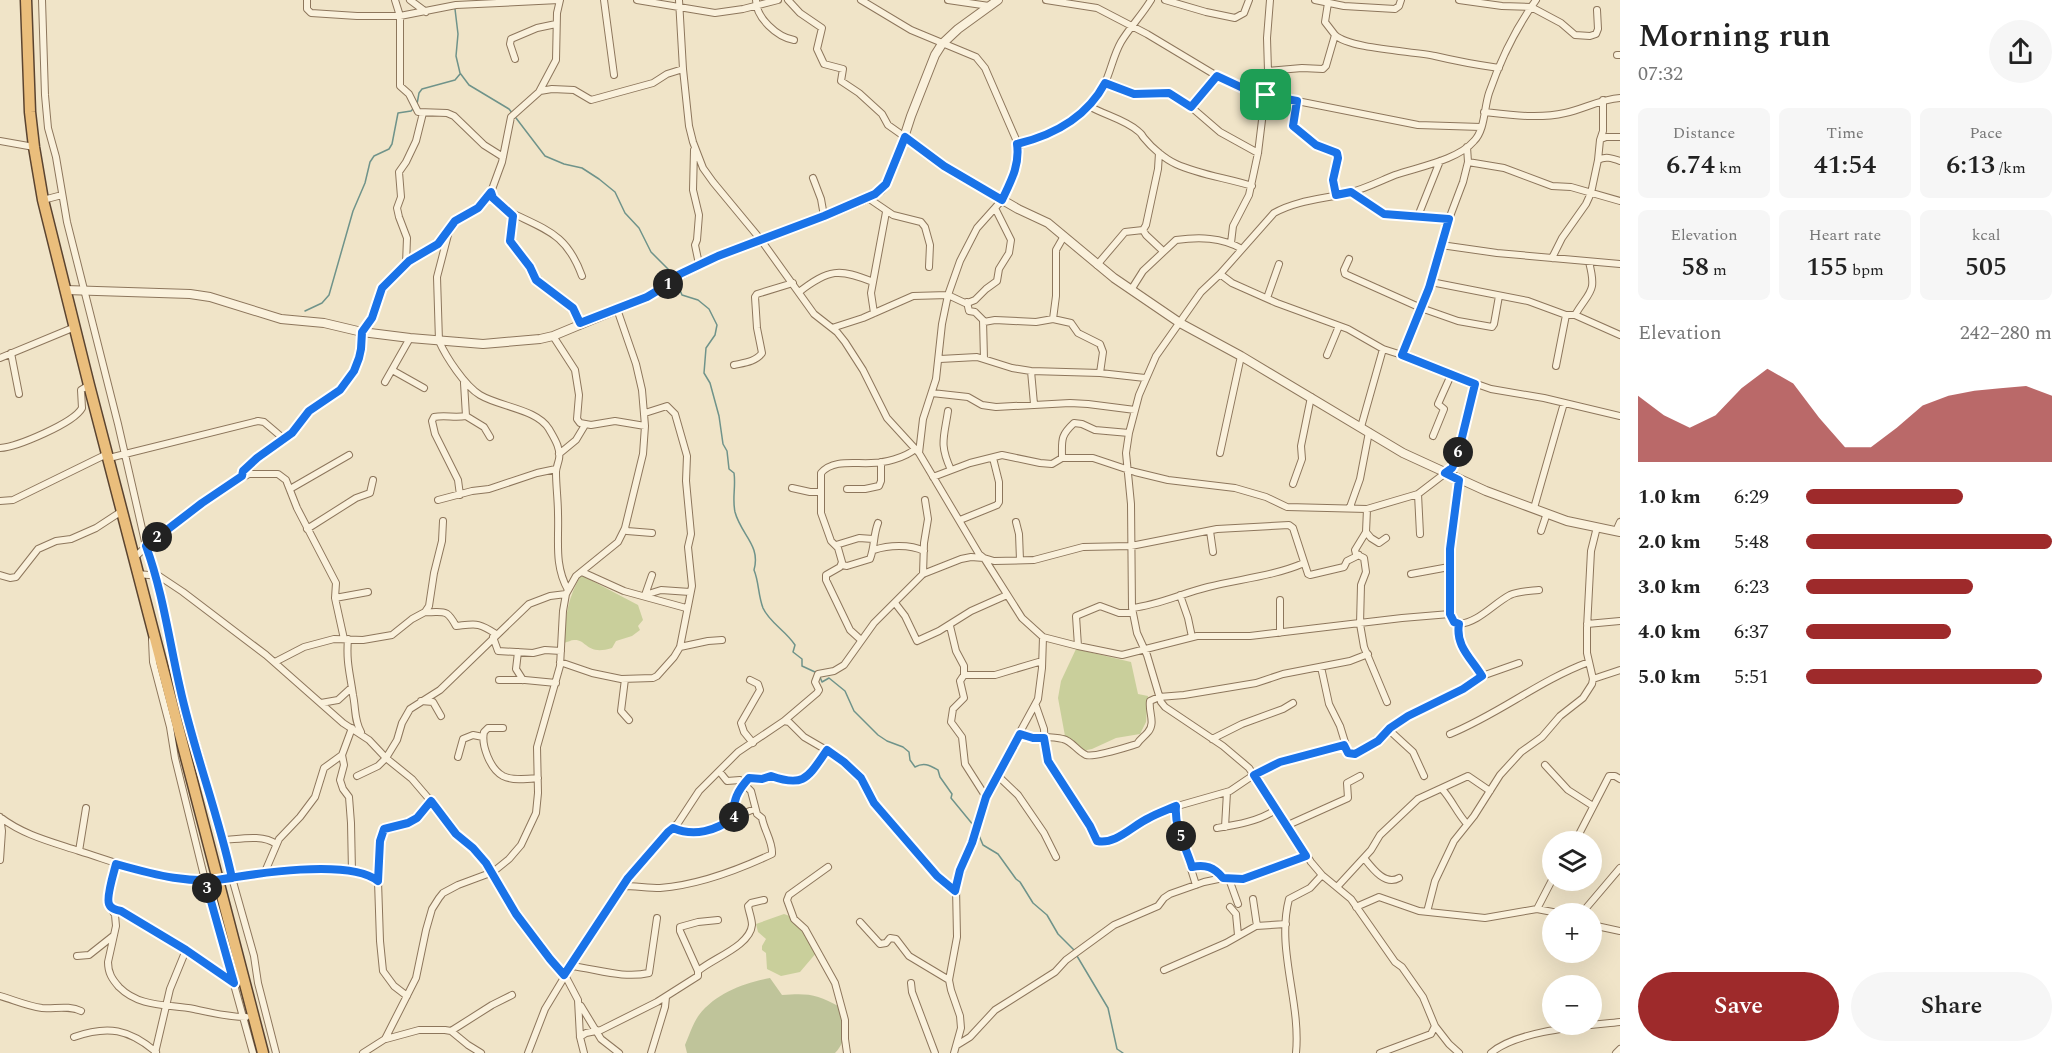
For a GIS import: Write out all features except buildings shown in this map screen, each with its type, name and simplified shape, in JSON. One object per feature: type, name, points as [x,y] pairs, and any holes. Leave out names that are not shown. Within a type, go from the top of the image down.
[{"type":"highway","points":[[26,0],[28,78],[34,147],[43,200],[246,989],[248,1016],[263,1053]]},
{"type":"street","points":[[42,0],[48,128],[56,157],[62,195],[146,546],[157,575],[180,688],[224,840],[276,1053]]},
{"type":"street","points":[[242,476],[243,471],[257,458],[292,433],[309,411],[340,390],[354,371],[361,349],[362,332],[372,318],[382,288],[406,264],[438,244],[455,221],[478,208],[491,192],[503,157],[511,117],[540,91],[556,60],[556,24],[560,0],[462,5],[400,15],[315,15],[307,9],[307,0]]},
{"type":"street","points":[[395,0],[400,15],[400,86],[409,94],[418,111],[447,113],[454,116],[484,145],[503,157]]},
{"type":"street","points":[[410,0],[426,12]]},
{"type":"street","points":[[604,0],[614,75]]},
{"type":"street","points":[[637,0],[679,3],[716,13],[778,0]]},
{"type":"street","points":[[788,0],[798,8],[800,13],[822,27],[817,49],[824,64],[843,69],[841,81],[859,93],[882,114],[888,125],[944,166],[1002,200],[1048,223],[1097,265],[1180,323],[1241,356],[1403,453],[1459,480],[1567,521],[1618,532],[1620,522]]},
{"type":"street","points":[[861,0],[897,22],[981,61],[1005,111],[1017,144],[1019,157],[1002,200],[977,228],[967,247],[948,295],[942,324],[940,359],[923,419],[917,451]]},
{"type":"street","points":[[948,0],[989,6]]},
{"type":"street","points":[[66,290],[177,293],[210,297],[281,319],[332,324],[362,332],[439,341],[483,344],[553,336],[647,297],[699,264],[824,216],[868,198],[881,190],[886,184],[930,67],[942,44],[969,19],[998,0]]},
{"type":"street","points":[[1046,0],[1089,6],[1133,26],[1217,76],[1247,90],[1418,125],[1481,127]]},
{"type":"street","points":[[1017,144],[1051,134],[1089,106],[1105,83],[1122,42],[1151,0]]},
{"type":"street","points":[[1165,0],[1235,18],[1244,13],[1248,0]]},
{"type":"street","points":[[1231,243],[1233,226],[1252,186],[1258,153],[1268,71],[1267,38],[1270,0]]},
{"type":"street","points":[[1315,0],[1344,6],[1395,9],[1401,0]]},
{"type":"street","points":[[1460,0],[1502,6],[1531,7],[1562,22],[1575,35],[1596,34],[1598,29],[1596,10]]},
{"type":"street","points":[[1459,1053],[1435,1026],[1423,997],[1402,967],[1395,962],[1351,899],[1323,875],[1306,856],[1254,775],[1242,761],[1165,707],[1159,697],[1147,655],[1137,633],[1132,611],[1129,470],[1126,453],[1135,410],[1145,378],[1156,356],[1202,292],[1274,213],[1282,208],[1351,192],[1441,160],[1474,141],[1481,127],[1500,68],[1521,23],[1536,0]]},
{"type":"street","points":[[679,3],[689,126],[694,147],[707,175],[761,240],[814,314],[845,342],[860,364],[887,418],[917,451],[977,551],[984,558],[1027,624],[1043,637],[1122,655],[1192,637],[1250,636],[1450,614]]},
{"type":"street","points":[[756,3],[770,27],[786,39],[794,40]]},
{"type":"street","points":[[1328,3],[1325,22],[1342,40],[1386,50],[1500,68]]},
{"type":"street","points":[[514,59],[511,39],[537,28],[556,24]]},
{"type":"street","points":[[1268,71],[1323,69],[1326,66],[1335,35]]},
{"type":"street","points":[[540,91],[574,90],[591,100],[653,83],[683,69]]},
{"type":"street","points":[[1191,107],[1217,76]]},
{"type":"street","points":[[1105,83],[1134,94],[1169,93],[1191,107],[1220,132],[1258,153]]},
{"type":"street","points":[[1484,112],[1510,115],[1551,115],[1603,100],[1620,98]]},
{"type":"street","points":[[1552,258],[1562,238],[1592,193],[1603,131],[1603,100]]},
{"type":"street","points":[[1297,101],[1293,126],[1316,145],[1337,153],[1333,180],[1336,195]]},
{"type":"street","points":[[1089,106],[1140,132],[1159,153],[1174,164],[1252,186]]},
{"type":"street","points":[[406,264],[407,238],[397,208],[401,197],[399,172],[416,141],[423,113]]},
{"type":"street","points":[[1600,140],[1606,137],[1620,137]]},
{"type":"street","points":[[0,141],[34,147]]},
{"type":"street","points":[[694,147],[693,190],[699,215],[698,240],[695,245],[699,264]]},
{"type":"street","points":[[1402,355],[1431,282],[1449,219],[1463,182],[1468,162],[1467,147]]},
{"type":"street","points":[[1143,230],[1158,170],[1159,153]]},
{"type":"street","points":[[1598,160],[1608,158],[1620,161]]},
{"type":"street","points":[[1418,216],[1441,160]]},
{"type":"street","points":[[1468,162],[1515,171],[1552,186],[1571,187],[1620,201]]},
{"type":"street","points":[[813,178],[824,216]]},
{"type":"street","points":[[491,192],[493,198],[511,213],[564,241],[575,258],[582,276]]},
{"type":"street","points":[[1351,192],[1384,214],[1449,219]]},
{"type":"street","points":[[43,200],[62,195]]},
{"type":"street","points":[[868,198],[886,212],[923,225],[930,245],[928,267]]},
{"type":"street","points":[[832,328],[913,296],[948,295],[967,302],[975,300],[997,281],[999,269],[1009,253],[1011,240],[995,208]]},
{"type":"street","points":[[874,313],[873,282],[886,212]]},
{"type":"street","points":[[511,213],[513,220],[509,236],[512,246],[530,267],[536,280],[573,308],[580,323]]},
{"type":"street","points":[[1143,230],[1163,250]]},
{"type":"street","points":[[1097,265],[1125,232],[1143,230]]},
{"type":"street","points":[[449,231],[437,277],[439,341],[464,382],[482,396],[532,415],[544,422],[557,444],[560,454],[556,469],[558,564],[567,592]]},
{"type":"street","points":[[1053,319],[1056,296],[1056,250],[1064,236]]},
{"type":"street","points":[[1131,290],[1143,271],[1163,250],[1178,240],[1216,239],[1242,249]]},
{"type":"street","points":[[1442,245],[1620,264]]},
{"type":"street","points":[[1348,259],[1345,274],[1421,308],[1458,321],[1492,327],[1499,296]]},
{"type":"street","points":[[1575,315],[1592,291],[1593,278],[1589,262]]},
{"type":"street","points":[[1267,298],[1279,264]]},
{"type":"street","points":[[799,292],[811,282],[835,273],[849,273],[873,282]]},
{"type":"street","points":[[1220,274],[1232,283],[1339,326],[1383,349],[1475,384],[1620,416]]},
{"type":"street","points":[[1431,282],[1528,301],[1566,315],[1575,315],[1620,335]]},
{"type":"street","points":[[734,364],[745,363],[762,354],[757,328],[755,297],[757,294],[793,283]]},
{"type":"street","points":[[967,302],[968,309],[975,312],[984,322],[984,359]]},
{"type":"street","points":[[385,1039],[416,978],[432,909],[439,898],[443,893],[458,885],[493,872],[509,859],[521,845],[536,813],[537,747],[560,662],[563,611],[567,592],[576,576],[618,542],[625,528],[643,454],[645,412],[636,364],[617,309]]},
{"type":"street","points":[[1556,366],[1566,315]]},
{"type":"street","points":[[984,322],[995,320],[1036,322],[1053,319],[1071,322],[1078,333],[1100,344],[1102,352],[1100,373]]},
{"type":"street","points":[[1327,355],[1339,326]]},
{"type":"street","points":[[0,358],[76,327]]},
{"type":"street","points":[[553,336],[575,370],[579,395],[577,419],[585,425],[615,421],[645,426]]},
{"type":"street","points":[[385,382],[410,338]]},
{"type":"street","points":[[1361,428],[1383,349]]},
{"type":"street","points":[[11,353],[19,394]]},
{"type":"street","points":[[1220,453],[1241,356]]},
{"type":"street","points":[[940,359],[969,357],[1030,371],[1100,373],[1145,378]]},
{"type":"street","points":[[392,370],[424,388]]},
{"type":"street","points":[[1030,371],[1034,404]]},
{"type":"street","points":[[1433,436],[1444,409],[1438,404],[1451,375]]},
{"type":"street","points":[[464,382],[466,416],[484,427],[490,437]]},
{"type":"street","points":[[0,448],[24,442],[75,416],[82,408],[81,390],[89,384]]},
{"type":"street","points":[[933,477],[970,463],[1008,455],[1040,464],[1052,464],[1062,458],[1093,458],[1168,480],[1235,488],[1266,497],[1287,507],[1367,509],[1418,494],[1452,468],[1457,458],[1475,384]]},
{"type":"street","points":[[932,393],[968,397],[982,405],[996,408],[1034,404],[1088,404],[1135,410]]},
{"type":"street","points":[[1293,484],[1302,459],[1304,428],[1311,397]]},
{"type":"street","points":[[1534,508],[1564,403]]},
{"type":"street","points":[[560,662],[592,674],[625,679],[657,676],[680,647],[692,577],[688,547],[691,534],[686,481],[686,451],[675,414],[671,408],[667,406],[645,412]]},
{"type":"street","points":[[948,411],[942,445],[951,470]]},
{"type":"street","points":[[460,495],[458,480],[435,434],[432,420],[438,416],[453,418],[466,416]]},
{"type":"street","points":[[0,501],[13,500],[108,456],[124,455],[258,421],[264,422],[284,439]]},
{"type":"street","points":[[1062,458],[1064,433],[1074,423],[1095,430],[1129,434]]},
{"type":"street","points":[[560,454],[576,440],[585,425]]},
{"type":"street","points":[[1350,507],[1360,479],[1369,432]]},
{"type":"street","points":[[842,565],[838,548],[831,541],[821,513],[821,473],[845,462],[870,464],[917,451]]},
{"type":"street","points":[[290,489],[349,455]]},
{"type":"street","points":[[960,520],[998,505],[999,482],[993,458]]},
{"type":"street","points":[[847,489],[879,486],[881,462]]},
{"type":"street","points":[[438,500],[489,489],[556,469]]},
{"type":"street","points":[[134,558],[202,503],[242,476],[261,473],[282,476],[336,583],[335,598],[346,639],[347,664],[355,719],[362,735]]},
{"type":"street","points":[[307,529],[356,498],[369,493],[373,480]]},
{"type":"street","points":[[1459,480],[1449,567],[1450,614],[1454,622],[1459,624],[1479,616],[1511,595],[1539,590]]},
{"type":"street","points":[[792,488],[820,492]]},
{"type":"street","points":[[1418,494],[1420,534]]},
{"type":"street","points":[[923,574],[928,519],[925,500]]},
{"type":"street","points":[[1367,509],[1366,532],[1356,546],[1356,554],[1364,558],[1366,572],[1361,585],[1360,624],[1364,647],[1387,702]]},
{"type":"street","points":[[0,575],[16,577],[38,549],[56,541],[71,539],[96,528],[123,511]]},
{"type":"street","points":[[1542,531],[1547,513]]},
{"type":"street","points":[[275,663],[304,647],[346,639],[363,640],[392,635],[425,612],[429,606],[442,541],[443,521]]},
{"type":"street","points":[[1016,522],[1020,560]]},
{"type":"street","points":[[874,550],[873,539],[878,524]]},
{"type":"street","points":[[528,1053],[545,1009],[564,975],[623,886],[673,828],[699,791],[738,752],[784,721],[818,693],[815,682],[818,674],[834,671],[844,665],[874,623],[923,574],[971,557],[994,561],[1034,560],[1083,547],[1131,546],[1217,529],[1289,525],[1296,535],[1310,575],[1344,567],[1347,561],[1359,555]]},
{"type":"street","points":[[1426,912],[1441,869],[1454,841],[1504,771],[1521,752],[1542,737],[1560,716],[1584,698],[1593,679],[1589,662],[1587,624],[1591,551],[1597,527]]},
{"type":"street","points":[[625,528],[627,531],[652,533]]},
{"type":"street","points":[[1210,531],[1213,552]]},
{"type":"street","points":[[1366,532],[1379,543],[1386,538]]},
{"type":"street","points":[[836,545],[859,538],[873,539]]},
{"type":"street","points":[[861,640],[850,630],[826,580],[826,575],[842,565],[847,566],[867,560],[874,550],[889,546],[924,551]]},
{"type":"street","points":[[1077,646],[1076,616],[1100,606],[1124,614],[1180,595],[1286,570],[1304,563]]},
{"type":"street","points":[[1411,574],[1449,567]]},
{"type":"street","points":[[582,572],[624,591],[686,608]]},
{"type":"street","points":[[138,574],[157,575],[183,592],[275,663],[343,723],[362,735],[401,769],[431,801],[456,834],[479,854],[493,872],[516,914],[564,975],[596,1032],[608,1046],[619,1053]]},
{"type":"street","points":[[645,595],[652,575]]},
{"type":"street","points":[[645,595],[662,590],[690,592]]},
{"type":"street","points":[[335,598],[368,592]]},
{"type":"street","points":[[357,776],[378,766],[386,758],[410,709],[440,690],[533,601],[567,592]]},
{"type":"street","points":[[895,603],[905,616],[917,641],[950,626],[971,611],[1007,595]]},
{"type":"street","points":[[1180,595],[1192,637]]},
{"type":"street","points":[[1280,633],[1281,600]]},
{"type":"street","points":[[425,612],[447,613],[451,615],[456,626],[471,623],[485,627],[495,635],[498,651],[533,653],[561,651]]},
{"type":"street","points":[[1587,624],[1620,621]]},
{"type":"street","points":[[1459,624],[1457,632],[1462,648],[1482,676]]},
{"type":"street","points":[[950,626],[956,651],[964,666],[964,675],[960,681],[964,698],[953,709],[951,722],[962,737],[965,764],[986,797]]},
{"type":"street","points":[[153,627],[153,663],[205,880],[234,983],[248,1016],[253,1053]]},
{"type":"street","points":[[954,1053],[961,1022],[949,980],[957,937],[955,891],[960,870],[972,843],[986,797],[1036,706],[1040,692],[1043,637]]},
{"type":"street","points":[[680,647],[722,640]]},
{"type":"street","points":[[518,652],[516,669],[523,680]]},
{"type":"street","points":[[1020,734],[1033,738],[1067,740],[1089,756],[1137,744],[1150,731],[1152,723],[1150,701],[1159,697],[1244,685],[1283,674],[1350,661],[1368,654]]},
{"type":"street","points":[[964,675],[995,675],[1042,661]]},
{"type":"street","points":[[1450,734],[1489,715],[1570,669],[1589,662]]},
{"type":"street","points":[[1321,667],[1329,704],[1340,726],[1344,745],[1348,753],[1355,754],[1378,741],[1408,716],[1463,689],[1482,676],[1519,663]]},
{"type":"street","points":[[1593,679],[1620,670]]},
{"type":"street","points":[[625,679],[621,711],[629,720]]},
{"type":"street","points":[[499,680],[555,683]]},
{"type":"street","points":[[750,680],[758,684],[760,690],[741,723],[744,732],[753,743]]},
{"type":"street","points":[[321,703],[338,700],[351,688]]},
{"type":"street","points":[[420,701],[433,702],[441,716]]},
{"type":"street","points":[[1212,739],[1293,703]]},
{"type":"street","points":[[1036,706],[1044,729],[1048,761],[1090,826],[1097,841],[1102,842],[1113,840],[1149,817],[1176,806],[1227,792],[1280,762],[1344,745]]},
{"type":"street","points":[[784,721],[789,722],[804,737],[844,762],[861,778],[874,803],[937,876],[955,891]]},
{"type":"street","points":[[352,728],[342,755],[344,765],[340,780],[349,797],[352,872]]},
{"type":"street","points":[[503,728],[488,728],[483,737],[488,755],[501,774],[513,778],[538,778]]},
{"type":"street","points":[[1389,730],[1416,757],[1424,776]]},
{"type":"street","points":[[458,757],[464,739],[473,735],[483,737]]},
{"type":"street","points":[[734,817],[736,794],[749,778],[762,779],[771,776],[781,781],[799,782],[811,773],[827,750]]},
{"type":"street","points":[[264,874],[276,844],[315,797],[324,768],[342,755]]},
{"type":"street","points":[[1545,765],[1568,790],[1593,806]]},
{"type":"street","points":[[623,886],[659,888],[680,884],[734,871],[772,854],[762,818],[755,809],[751,791],[745,783],[735,779],[727,781],[719,771]]},
{"type":"street","points":[[997,775],[1018,795],[1044,833],[1056,857]]},
{"type":"street","points":[[1288,825],[1348,798],[1347,783],[1360,776]]},
{"type":"street","points":[[1337,887],[1371,850],[1380,835],[1418,799],[1468,776],[1490,791]]},
{"type":"street","points":[[1580,831],[1610,776],[1620,779]]},
{"type":"street","points":[[1442,789],[1467,824]]},
{"type":"street","points":[[1225,827],[1227,792]]},
{"type":"street","points":[[407,996],[394,986],[383,971],[378,881],[380,841],[384,829],[408,823],[417,818],[431,801]]},
{"type":"street","points":[[1176,806],[1177,824],[1196,885]]},
{"type":"street","points":[[79,851],[86,808]]},
{"type":"street","points":[[673,828],[691,833],[700,832],[755,809]]},
{"type":"street","points":[[1217,828],[1270,814],[1275,810]]},
{"type":"street","points":[[0,860],[2,831],[0,817],[39,838],[116,864],[178,880],[217,880],[310,869],[334,869],[370,875],[378,881]]},
{"type":"street","points":[[224,840],[260,838],[276,844]]},
{"type":"street","points":[[957,1045],[970,1037],[995,1010],[1055,972],[1076,953],[1121,921],[1151,910],[1170,894],[1226,878],[1243,879],[1306,856]]},
{"type":"street","points":[[1364,858],[1387,880],[1394,881],[1399,878]]},
{"type":"street","points":[[116,864],[108,899],[116,920],[108,969],[114,981],[133,997],[151,1004],[228,1016],[248,1016]]},
{"type":"street","points":[[1192,867],[1204,864],[1226,878],[1238,904]]},
{"type":"street","points":[[828,867],[813,880],[789,895],[787,900],[795,919],[805,929],[836,983],[845,1020],[847,1053]]},
{"type":"street","points":[[1590,903],[1620,868]]},
{"type":"street","points":[[1296,1053],[1297,1018],[1288,963],[1286,911],[1289,899],[1310,888],[1323,875]]},
{"type":"street","points":[[1537,909],[1546,891]]},
{"type":"street","points":[[1356,907],[1379,897],[1426,912],[1485,918],[1542,910]]},
{"type":"street","points":[[1253,899],[1257,926]]},
{"type":"street","points":[[698,970],[747,938],[752,927],[748,906],[764,900]]},
{"type":"street","points":[[1230,907],[1236,914],[1238,935]]},
{"type":"street","points":[[113,909],[121,911],[186,950],[246,989]]},
{"type":"street","points":[[571,966],[606,973],[636,975],[649,973],[657,918]]},
{"type":"street","points":[[580,1036],[596,1032],[666,997],[698,976],[698,970],[680,927],[718,920]]},
{"type":"street","points":[[860,922],[880,944],[886,943],[890,938],[896,939],[909,956],[949,980]]},
{"type":"street","points":[[1164,970],[1226,943],[1257,926],[1286,924]]},
{"type":"street","points":[[1602,927],[1620,931]]},
{"type":"street","points":[[77,956],[89,955],[113,936]]},
{"type":"street","points":[[156,1052],[175,974],[186,950]]},
{"type":"street","points":[[911,982],[912,992],[935,1053]]},
{"type":"street","points":[[451,1031],[512,995]]},
{"type":"street","points":[[0,996],[17,1003],[43,1008],[73,1007],[81,1011]]},
{"type":"street","points":[[651,1053],[666,997]]},
{"type":"street","points":[[578,1000],[580,1036],[584,1053]]},
{"type":"street","points":[[1491,1053],[1504,1044],[1533,1034],[1570,1027],[1620,1022]]},
{"type":"street","points":[[1380,1053],[1431,1034],[1435,1026]]},
{"type":"street","points":[[363,1053],[385,1039],[419,1030],[437,1029],[451,1031],[482,1053]]},
{"type":"street","points":[[74,1037],[100,1030],[123,1032],[144,1041],[156,1052]]},
{"type":"street","points":[[1616,1053],[1620,1049]]},
{"type":"green space","points":[[581,575],[638,605],[643,620],[638,626],[640,630],[632,636],[616,641],[612,648],[603,650],[592,649],[578,640],[564,643],[568,608]]},
{"type":"green space","points":[[1076,649],[1131,662],[1138,694],[1148,696],[1146,722],[1140,734],[1116,738],[1082,751],[1065,736],[1058,698],[1061,681]]},
{"type":"green space","points":[[784,914],[799,924],[817,952],[800,972],[781,976],[767,969],[766,953],[762,950],[766,939],[758,932],[756,924]]},
{"type":"green space","points":[[770,978],[782,995],[812,995],[840,1007],[844,1037],[835,1053],[687,1053],[685,1045],[691,1030],[706,1007],[731,990]]},
{"type":"waterway","points":[[455,9],[458,34],[456,56],[460,73],[469,85],[509,109],[513,114]]},
{"type":"waterway","points":[[417,104],[422,89],[455,80],[460,74]]},
{"type":"waterway","points":[[305,311],[322,303],[329,295],[353,211],[365,183],[370,162],[374,156],[389,149],[392,144],[398,113],[411,111],[414,108]]},
{"type":"waterway","points":[[516,118],[545,156],[582,168],[615,192],[625,213],[639,228],[651,252],[673,274]]},
{"type":"waterway","points":[[677,283],[682,295],[698,300],[709,309],[717,325],[715,335],[706,348],[704,373],[710,383],[719,416],[729,469],[734,473],[735,512],[755,554],[754,570],[763,608],[769,618],[795,645],[793,652],[802,659],[802,666],[815,672]]},
{"type":"waterway","points":[[820,677],[822,682],[829,678],[845,691],[854,711],[878,735],[909,752],[910,760],[915,767],[926,765],[938,770],[952,794],[951,798],[974,826]]},
{"type":"waterway","points":[[978,833],[983,845],[998,854],[1033,903],[1047,915],[1058,934],[1075,951]]},
{"type":"waterway","points":[[1077,956],[1108,1008],[1117,1049],[1123,1053]]},
{"type":"route","points":[[1217,76],[1247,90],[1266,95],[1297,101],[1293,126],[1316,145],[1337,153],[1338,158],[1333,171],[1336,195],[1351,192],[1380,213],[1389,216],[1449,219],[1429,288],[1402,355],[1475,384],[1457,458],[1452,468],[1445,473],[1459,480],[1450,549],[1450,614],[1454,622],[1459,624],[1457,632],[1462,648],[1482,676],[1463,689],[1408,716],[1390,728],[1378,741],[1355,754],[1348,753],[1344,745],[1280,762],[1254,775],[1306,856],[1243,879],[1223,878],[1218,872],[1204,864],[1192,867],[1177,824],[1176,806],[1149,817],[1113,840],[1097,841],[1090,826],[1048,761],[1044,738],[1033,738],[1020,734],[990,787],[972,843],[960,870],[955,891],[937,876],[874,803],[866,790],[864,781],[827,750],[811,773],[799,782],[781,781],[771,776],[762,779],[749,778],[736,794],[734,817],[723,824],[709,831],[691,833],[673,828],[668,832],[628,878],[564,975],[516,914],[493,872],[479,854],[456,834],[431,801],[417,818],[402,825],[384,829],[380,841],[378,881],[374,877],[363,874],[334,869],[310,869],[217,880],[205,880],[234,983],[186,950],[109,905],[108,899],[116,864],[178,880],[232,878],[224,840],[180,688],[157,575],[146,546],[242,476],[243,471],[257,458],[292,433],[309,411],[340,390],[354,371],[361,349],[362,332],[372,318],[382,288],[409,261],[438,244],[455,221],[478,208],[491,192],[493,198],[513,216],[509,236],[512,246],[530,267],[536,280],[573,308],[580,323],[647,297],[699,264],[875,194],[886,184],[905,137],[944,166],[1002,200],[1016,169],[1019,157],[1017,144],[1051,134],[1059,129],[1089,106],[1105,83],[1134,94],[1169,93],[1191,107],[1217,76]]}]
